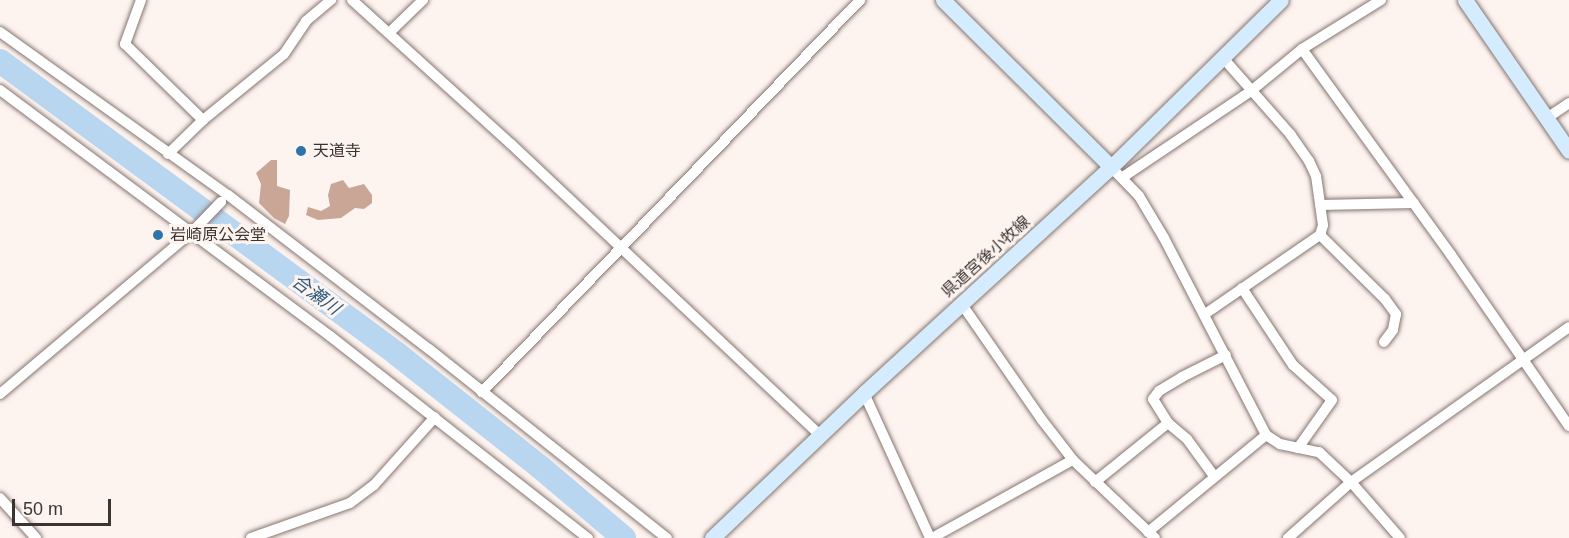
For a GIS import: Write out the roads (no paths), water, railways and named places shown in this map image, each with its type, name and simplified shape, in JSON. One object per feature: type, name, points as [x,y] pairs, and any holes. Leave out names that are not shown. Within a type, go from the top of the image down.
[{"type":"main road","points":[[943,0],[1111,167]]},
{"type":"main road","name":"県道宮後小牧線","points":[[712,538],[864,393],[1111,167],[1281,0]]},
{"type":"main road","points":[[1465,0],[1569,151]]},
{"type":"street","points":[[141,0],[125,44],[203,120]]},
{"type":"street","points":[[168,154],[203,120],[284,54],[306,21],[331,0]]},
{"type":"street","points":[[352,0],[390,32],[820,435]]},
{"type":"street","points":[[390,32],[423,0]]},
{"type":"street","points":[[482,392],[860,0]]},
{"type":"street","points":[[1123,177],[1251,91],[1302,49],[1381,0]]},
{"type":"street","points":[[0,32],[228,195],[667,538]]},
{"type":"street","points":[[1302,49],[1414,203],[1569,426]]},
{"type":"street","points":[[1205,314],[1320,235],[1323,225],[1316,176],[1309,161],[1291,135],[1223,58]]},
{"type":"street","points":[[0,90],[192,232],[435,417],[588,538]]},
{"type":"street","points":[[1547,118],[1569,103]]},
{"type":"street","points":[[1111,167],[1139,196],[1205,314],[1266,435],[1280,444],[1319,452],[1352,482],[1400,538]]},
{"type":"street","points":[[0,394],[192,232],[221,202]]},
{"type":"street","points":[[1320,205],[1414,203]]},
{"type":"street","points":[[1320,235],[1385,299],[1396,314],[1393,330],[1384,342]]},
{"type":"street","points":[[1242,288],[1293,365],[1332,400],[1298,448]]},
{"type":"street","points":[[961,303],[1042,420],[1073,460],[1151,535],[1214,476],[1266,435]]},
{"type":"street","points":[[1288,538],[1352,482],[1569,327]]},
{"type":"street","points":[[1214,476],[1187,439],[1168,423],[1153,399],[1154,395],[1182,377],[1226,355]]},
{"type":"street","points":[[864,393],[931,538],[1005,500],[1073,460]]},
{"type":"street","points":[[251,538],[350,503],[374,485],[435,417]]},
{"type":"street","points":[[1095,482],[1168,423]]},
{"type":"street","points":[[0,498],[36,538]]},
{"type":"waterway","name":"合瀬川","points":[[0,61],[397,354],[540,467],[624,538]]},
{"type":"place","name":"天道寺","points":[[301,151]]},
{"type":"place","name":"岩崎原公会堂","points":[[158,235]]}]
